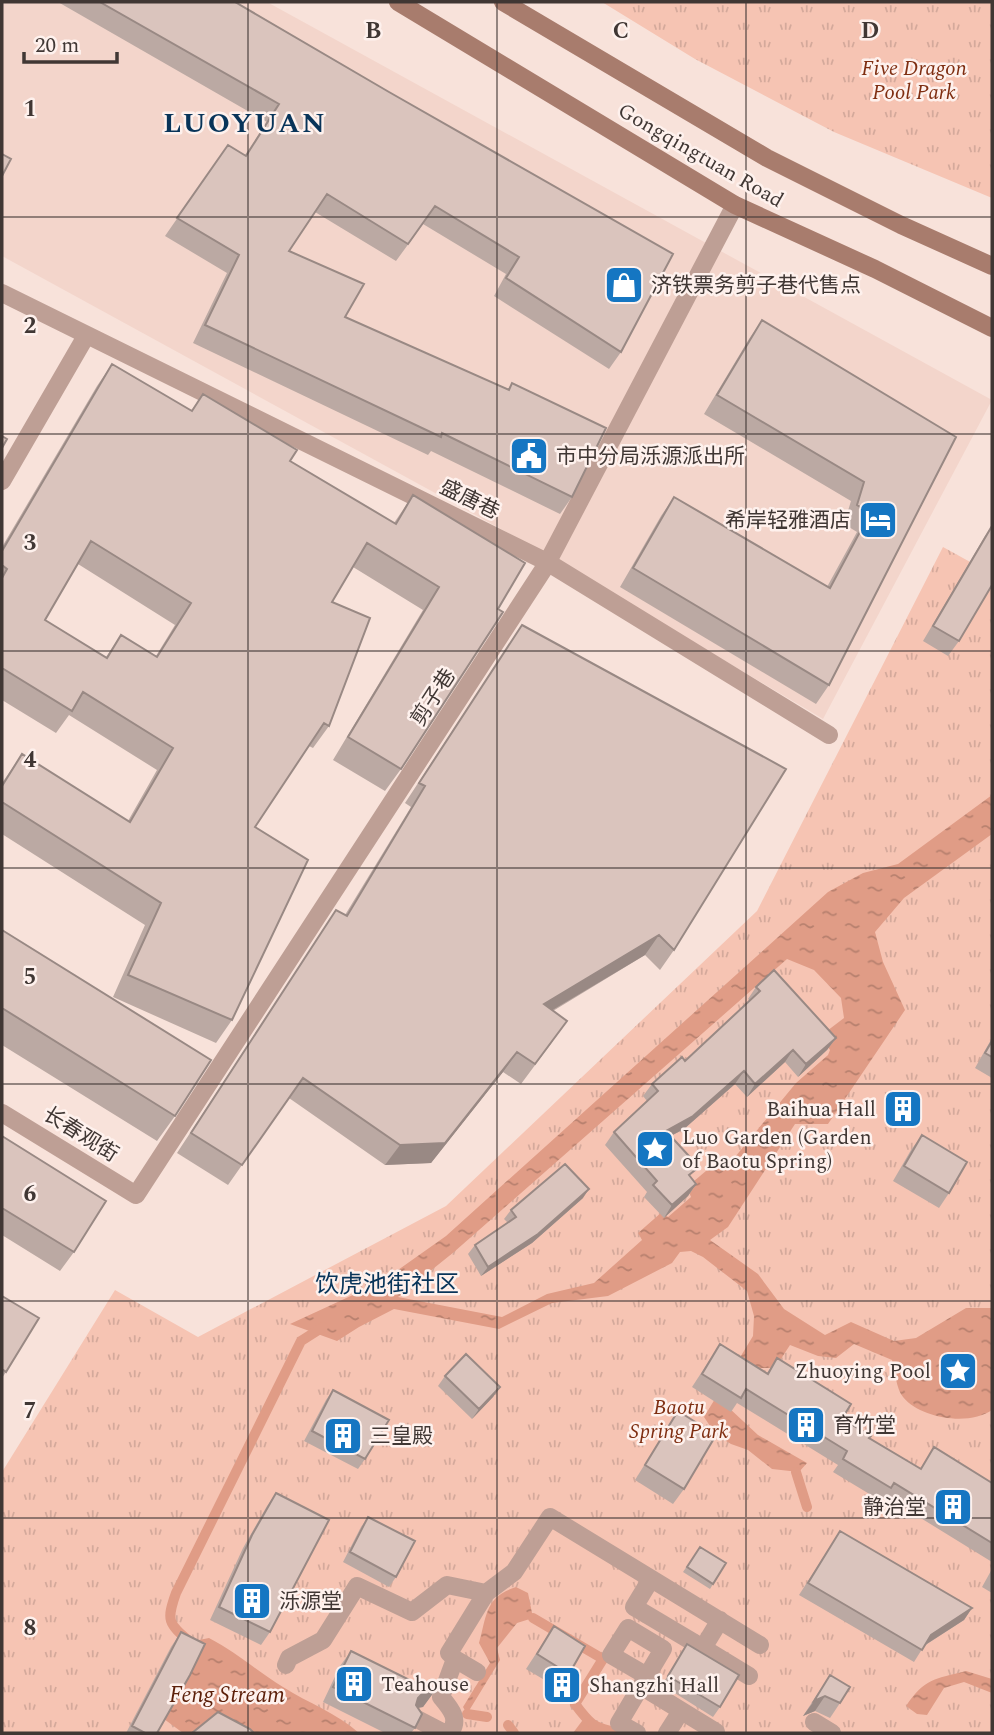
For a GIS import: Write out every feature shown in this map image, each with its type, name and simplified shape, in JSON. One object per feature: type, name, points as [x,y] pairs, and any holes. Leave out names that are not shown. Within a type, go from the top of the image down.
[{"type":"main road","name":"Gongqingtuan Road","points":[[398,2],[735,205],[875,269],[992,328]]},
{"type":"main road","name":"Gongqingtuan Road","points":[[503,2],[748,147],[901,225],[992,266]]},
{"type":"street","name":"剪子巷","points":[[136,1195],[547,562],[735,205]]},
{"type":"street","name":"盛唐巷","points":[[2,293],[547,562],[829,735]]},
{"type":"street","points":[[2,481],[86,336]]},
{"type":"street","name":"长春观街","points":[[2,1112],[136,1195]]},
{"type":"street","points":[[477,1672],[449,1653],[486,1592],[514,1572],[550,1517],[760,1645]]},
{"type":"street","points":[[650,1579],[634,1607],[749,1676]]},
{"type":"street","points":[[286,1665],[289,1658],[323,1640],[357,1586],[412,1612],[447,1585],[486,1592]]},
{"type":"street","points":[[703,1648],[720,1620]]},
{"type":"street","points":[[450,1733],[455,1726],[454,1714],[441,1697],[456,1659]]},
{"type":"street","points":[[637,1733],[619,1723],[644,1681],[681,1711],[716,1732]]},
{"type":"street","points":[[667,1733],[681,1711]]},
{"type":"street","points":[[417,1719],[444,1733]]},
{"type":"street","points":[[814,1722],[832,1733]]},
{"type":"shaded area","points":[[2,2],[267,2],[992,400],[823,719],[532,546],[2,256]]},
{"type":"green space","name":"Five Dragon Pool Park","points":[[602,2],[992,2],[992,198],[834,132],[695,59]]},
{"type":"green space","name":"Baotu Spring Park","points":[[943,547],[992,574],[992,1733],[2,1733],[2,1472],[115,1290],[198,1337],[446,1206],[757,911]]},
{"type":"water","points":[[992,795],[992,834],[904,898],[875,932],[883,962],[905,1010],[828,1124],[795,1124],[728,1227],[710,1240],[758,1274],[784,1309],[825,1335],[851,1322],[894,1341],[916,1338],[966,1308],[992,1308],[992,1410],[971,1418],[933,1415],[911,1405],[903,1397],[892,1360],[854,1344],[836,1358],[818,1356],[790,1345],[775,1368],[753,1368],[728,1407],[758,1435],[807,1463],[799,1472],[772,1469],[748,1450],[716,1435],[704,1417],[753,1336],[754,1316],[747,1291],[691,1251],[680,1252],[672,1263],[608,1296],[552,1303],[499,1329],[394,1309],[337,1341],[290,1324],[381,1282],[446,1236],[828,892],[863,873],[898,864]],"holes":[[[787,959],[814,970],[841,998],[844,1018],[823,1034],[830,1050],[828,1055],[796,1083],[726,1168],[713,1165],[687,1187],[691,1197],[668,1217],[662,1212],[638,1233],[642,1240],[594,1283],[547,1294],[502,1317],[398,1297],[454,1252]]]},
{"type":"water","points":[[516,1587],[528,1593],[533,1618],[517,1623],[497,1648],[500,1660],[467,1714],[463,1707],[490,1663],[479,1643],[489,1608],[498,1596]]},
{"type":"water","name":"Feng Stream","points":[[209,1638],[359,1733],[183,1733],[164,1719],[199,1640]]},
{"type":"water","points":[[966,1671],[992,1679],[992,1693],[964,1682],[944,1688],[927,1715],[917,1714],[906,1706],[925,1685]]},
{"type":"water","points":[[585,1717],[601,1730],[618,1732],[573,1733]]},
{"type":"building","points":[[100,2],[235,2],[673,254],[621,352],[506,278],[519,257],[435,206],[408,244],[327,194],[289,251],[364,284],[345,317],[509,390],[512,383],[606,428],[572,497],[442,433],[441,437],[205,325],[239,255],[177,218],[228,145],[246,156],[279,104]]},
{"type":"building","points":[[2,154],[11,159],[2,176]]},
{"type":"building","name":"希岸轻雅酒店","points":[[762,320],[956,437],[829,685],[633,568],[674,497],[830,588],[870,513],[857,505],[864,482],[717,395]]},
{"type":"building","points":[[112,364],[192,411],[203,394],[297,450],[290,461],[396,524],[413,495],[525,563],[498,609],[503,612],[401,769],[348,737],[439,587],[367,543],[332,602],[370,618],[329,726],[324,723],[255,827],[308,860],[232,1020],[128,975],[161,903],[2,802],[2,786],[22,754],[130,822],[173,748],[83,692],[72,711],[2,668],[2,578],[7,569],[2,565],[2,551]],"holes":[[[91,541],[191,603],[157,657],[121,635],[107,658],[45,620]]]},
{"type":"building","points":[[992,526],[992,585],[959,641],[933,626]]},
{"type":"building","points":[[522,625],[786,769],[674,950],[659,935],[544,1004],[567,1021],[535,1064],[517,1052],[445,1143],[400,1145],[303,1078],[242,1165],[191,1133],[336,910],[347,916],[425,786],[419,783]]},
{"type":"building","points":[[2,930],[211,1060],[175,1116],[2,1008]]},
{"type":"building","points":[[774,970],[836,1038],[806,1064],[793,1050],[755,1084],[744,1071],[693,1116],[666,1131],[699,1167],[689,1175],[696,1184],[672,1205],[653,1185],[657,1181],[614,1132],[658,1091],[652,1084],[682,1057],[685,1061],[760,991],[756,987]]},
{"type":"building","points":[[992,1041],[992,1057],[985,1053]]},
{"type":"building","points":[[922,1135],[967,1162],[949,1193],[904,1166]]},
{"type":"building","points":[[2,1136],[106,1201],[74,1252],[2,1208]]},
{"type":"building","points":[[565,1164],[589,1189],[538,1234],[488,1267],[475,1245],[516,1217],[511,1210]]},
{"type":"building","points":[[2,1296],[39,1318],[6,1372],[2,1369]]},
{"type":"building","points":[[720,1344],[768,1374],[777,1358],[851,1404],[842,1419],[921,1469],[934,1447],[992,1483],[992,1543],[894,1483],[891,1488],[843,1459],[847,1451],[746,1389],[741,1398],[702,1374]]},
{"type":"building","points":[[466,1354],[500,1387],[479,1409],[445,1376]]},
{"type":"building","name":"三皇殿","points":[[333,1390],[389,1420],[365,1459],[312,1431]]},
{"type":"building","points":[[678,1411],[716,1435],[684,1489],[645,1465]]},
{"type":"building","points":[[276,1493],[329,1520],[270,1632],[219,1607],[252,1535]]},
{"type":"building","points":[[368,1517],[415,1541],[396,1577],[350,1552]]},
{"type":"building","points":[[840,1531],[972,1608],[931,1635],[922,1650],[808,1583]]},
{"type":"building","points":[[700,1547],[726,1563],[713,1584],[687,1567]]},
{"type":"building","points":[[554,1626],[585,1646],[569,1674],[537,1654]]},
{"type":"building","points":[[181,1632],[205,1644],[157,1733],[145,1733],[132,1726]]},
{"type":"building","points":[[687,1644],[739,1675],[720,1707],[668,1676]]},
{"type":"building","points":[[351,1651],[434,1692],[422,1694],[418,1698],[416,1705],[422,1714],[415,1728],[333,1687]]},
{"type":"building","points":[[830,1675],[850,1687],[840,1703],[825,1696],[814,1701]]},
{"type":"building","points":[[218,1712],[250,1729],[254,1733],[192,1733]]},
{"type":"waterway","points":[[190,1642],[171,1621],[176,1593],[301,1341],[323,1327]]},
{"type":"waterway","points":[[796,1472],[807,1507]]},
{"type":"waterway","points":[[533,1618],[603,1659],[575,1704],[593,1724],[618,1732]]},
{"type":"waterway","points":[[467,1714],[487,1717]]},
{"type":"waterway","points":[[508,1725],[514,1733]]},
{"type":"place","name":"济铁票务剪子巷代售点","points":[[624,285]]},
{"type":"place","name":"市中分局泺源派出所","points":[[529,456]]},
{"type":"place","name":"希岸轻雅酒店","points":[[878,520]]},
{"type":"place","name":"Baihua Hall","points":[[903,1109]]},
{"type":"place","name":"Luo Garden (Garden of Baotu Spring)","points":[[655,1149]]},
{"type":"place","name":"Zhuoying Pool","points":[[958,1371]]},
{"type":"place","name":"育竹堂","points":[[806,1425]]},
{"type":"place","name":"三皇殿","points":[[343,1436]]},
{"type":"place","name":"静治堂","points":[[953,1507]]},
{"type":"place","name":"泺源堂","points":[[252,1601]]},
{"type":"place","name":"Teahouse","points":[[354,1684]]},
{"type":"place","name":"Shangzhi Hall","points":[[562,1685]]},
{"type":"district","name":"LUOYUAN","points":[[245,122]]},
{"type":"district","name":"饮虎池街社区","points":[[387,1284]]}]
